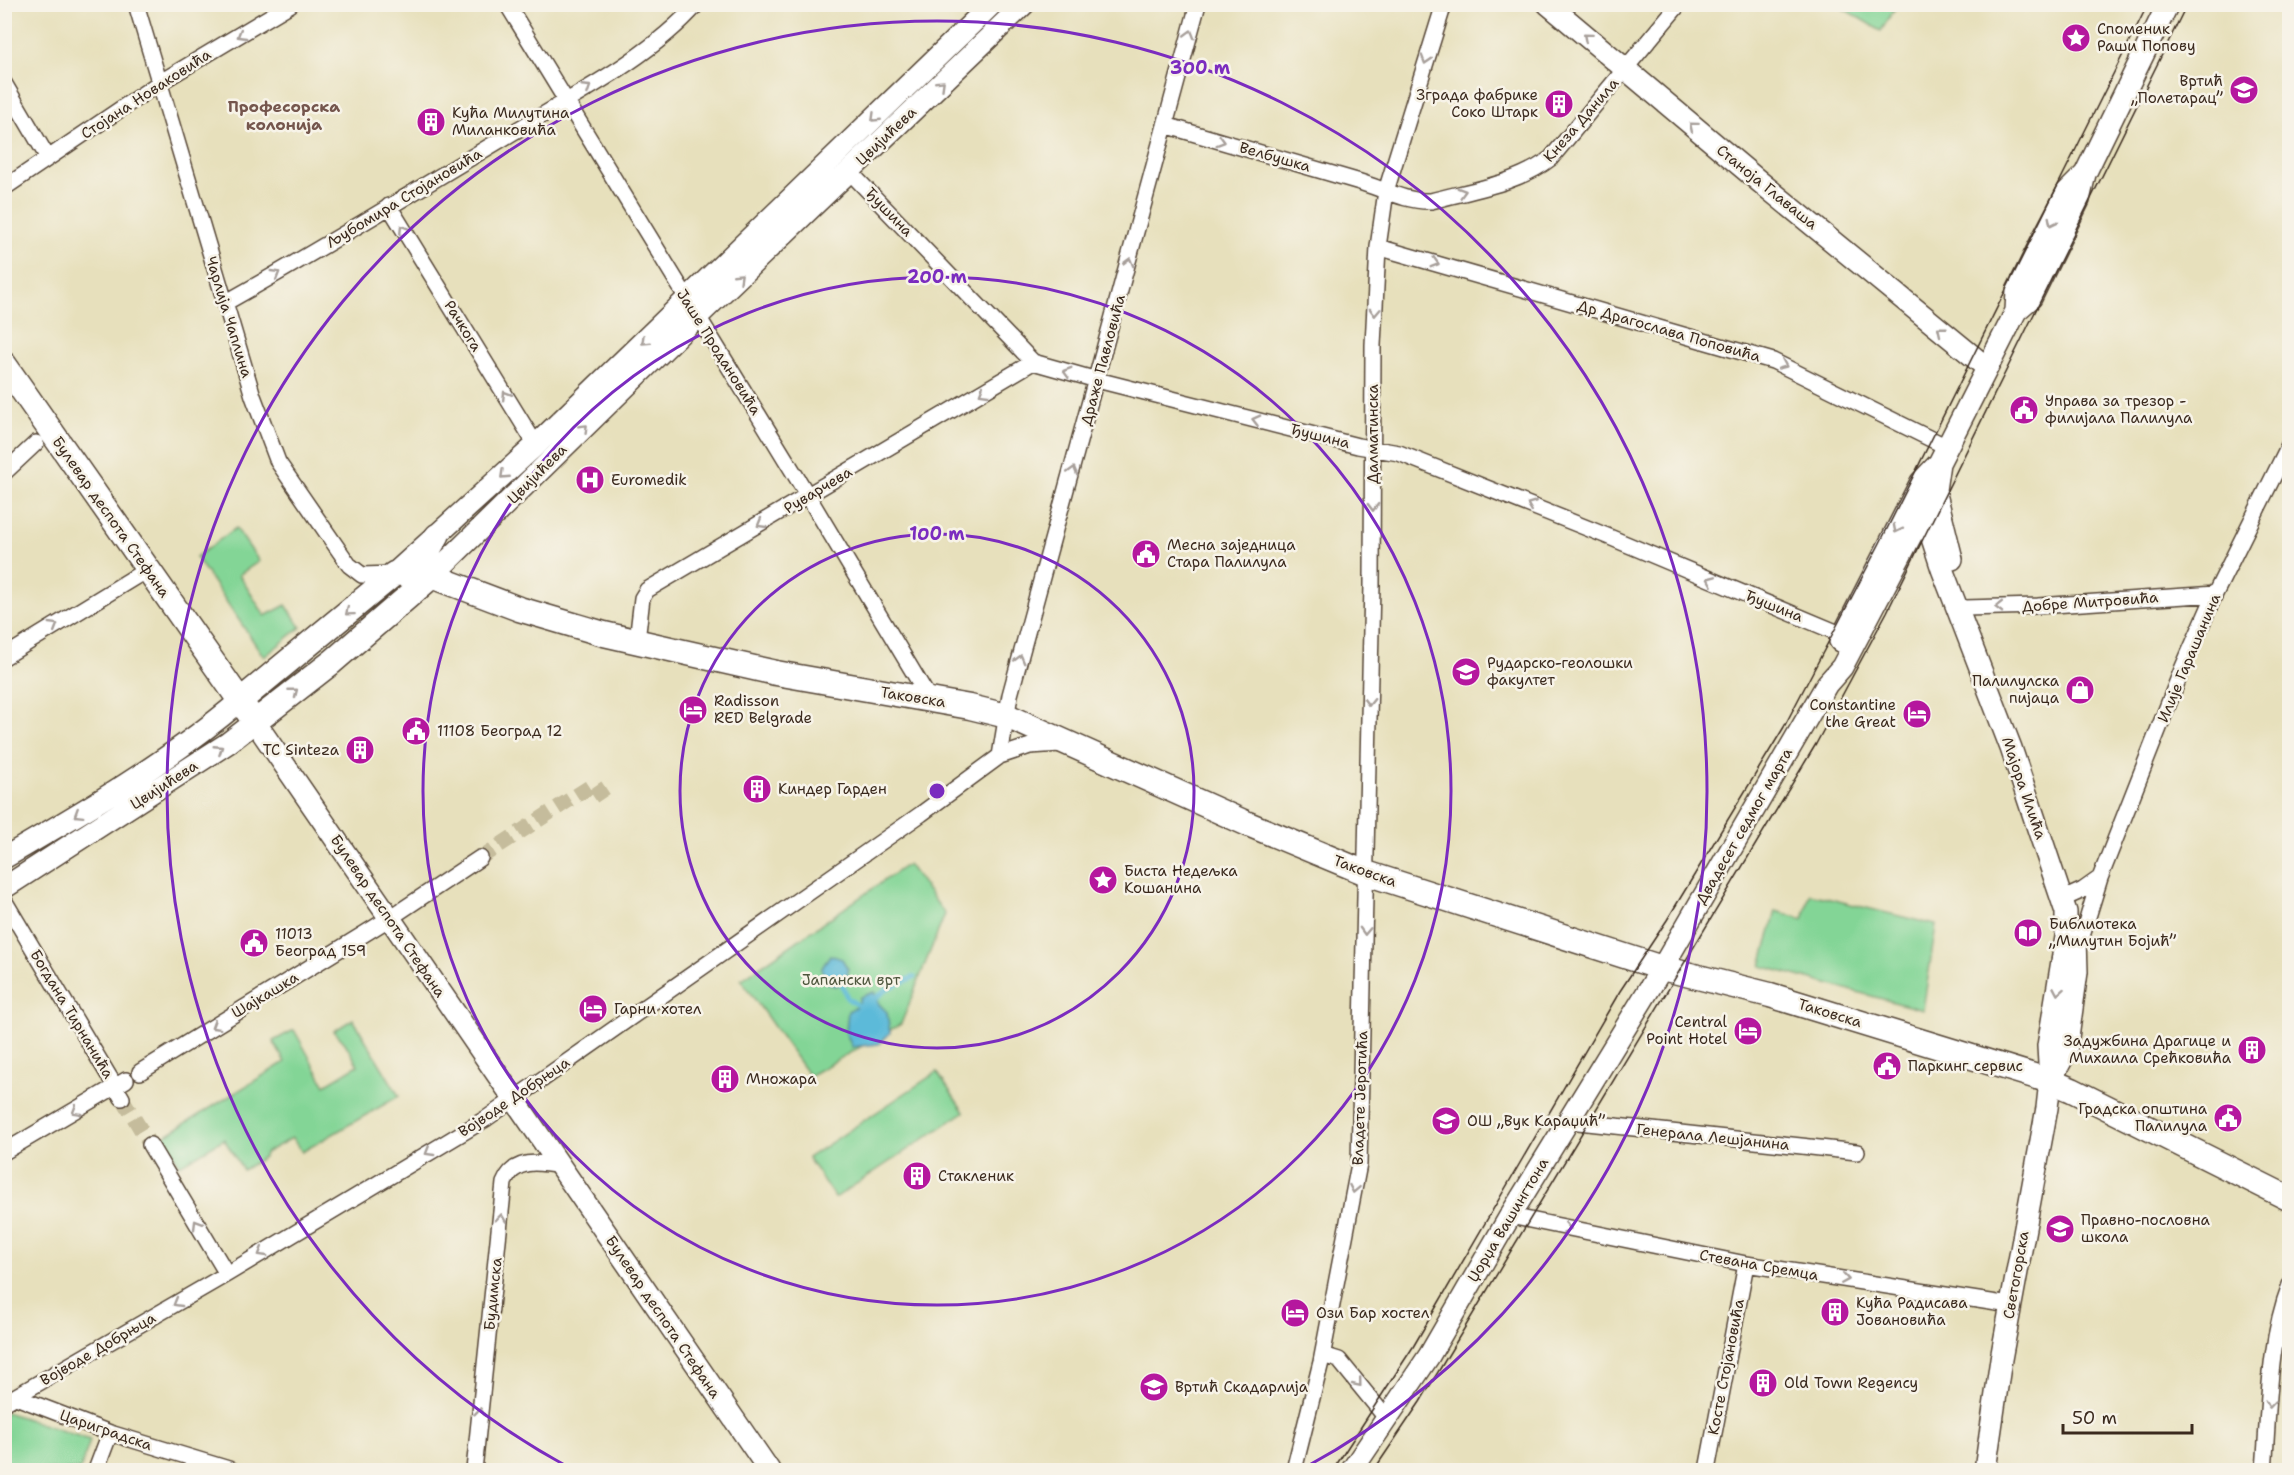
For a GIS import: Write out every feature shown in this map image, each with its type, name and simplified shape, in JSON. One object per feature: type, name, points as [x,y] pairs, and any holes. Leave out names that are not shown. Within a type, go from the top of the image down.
[{"type":"main road","name":"Цвијићева","points":[[4,888],[228,743],[332,662],[432,576],[691,308],[992,4]]},
{"type":"main road","name":"Цвијићева","points":[[4,858],[166,758],[213,723],[394,574],[536,445],[849,171],[1024,4]]},
{"type":"main road","name":"Станоја Главаша","points":[[1548,4],[1986,368]]},
{"type":"main road","name":"Двадесет седмог марта","points":[[1827,684],[1830,660],[1921,482],[1943,455],[2016,311],[2031,298],[2079,200],[2085,174],[2168,4]]},
{"type":"main road","name":"Булевар деспота Стефана","points":[[4,364],[255,722],[769,1470]]},
{"type":"main road","name":"Двадесет седмог марта","points":[[1662,968],[1827,684],[1842,667],[1935,490],[1943,455]]},
{"type":"main road","name":"Мајора Илића","points":[[1943,455],[1925,489],[1922,503],[1923,513],[2011,748],[2064,906]]},
{"type":"main road","name":"Мајора Илића","points":[[1935,490],[1979,664]]},
{"type":"main road","points":[[432,576],[427,563],[427,555],[437,536]]},
{"type":"main road","name":"Таковска","points":[[394,574],[416,573],[432,576],[541,617],[637,641],[776,673],[1007,716],[1366,873],[1662,968],[1770,995],[2050,1081],[2081,1094],[2289,1199]]},
{"type":"main road","points":[[2050,1081],[2048,1046],[2065,947],[2064,906]]},
{"type":"main road","name":"Илије Гарашанина","points":[[2050,1081],[2064,1060],[2066,1052],[2078,951],[2076,933],[2064,906]]},
{"type":"main road","name":"Џорџа Вашингтона","points":[[1352,1470],[1428,1356],[1510,1216],[1662,968]]},
{"type":"main road","name":"Светогорска","points":[[1985,1470],[2010,1305],[2050,1081]]},
{"type":"street","name":"Чарлија Чаплина","points":[[136,4],[225,303],[272,449],[285,473],[349,565],[362,575],[394,574]]},
{"type":"street","name":"Стојана Новаковића","points":[[4,188],[159,83],[291,4]]},
{"type":"street","name":"Јаше Продановића","points":[[507,4],[930,700]]},
{"type":"street","name":"Љубомира Стојановића","points":[[225,303],[644,51],[678,24],[697,4]]},
{"type":"street","name":"Драже Павловића","points":[[1007,716],[1010,695],[1198,4]]},
{"type":"street","name":"Далматинска","points":[[1366,873],[1374,449],[1373,345],[1378,247],[1386,190],[1444,4]]},
{"type":"street","name":"Кнеза Данила","points":[[1386,190],[1413,200],[1431,201],[1532,171],[1551,158],[1679,4]]},
{"type":"street","points":[[4,84],[48,158]]},
{"type":"street","name":"Велбушка","points":[[1165,125],[1386,190]]},
{"type":"street","name":"Ђушина","points":[[849,171],[1033,362],[1374,449],[1399,453],[1607,536],[1843,635]]},
{"type":"street","name":"Рачкога","points":[[389,206],[536,445]]},
{"type":"street","name":"Др Драгослава Поповића","points":[[1378,247],[1773,361],[1943,455]]},
{"type":"street","name":"Руварчева","points":[[637,641],[642,598],[647,591],[1033,362]]},
{"type":"street","points":[[4,473],[36,443]]},
{"type":"street","name":"Илије Гарашанина","points":[[2078,951],[2100,878],[2183,667],[2215,594],[2289,443]]},
{"type":"street","points":[[4,657],[148,569]]},
{"type":"street","name":"Добре Митровића","points":[[1965,608],[2038,606],[2215,594]]},
{"type":"street","points":[[1000,756],[1007,716]]},
{"type":"street","name":"Војводе Добрњца","points":[[10,1400],[488,1118],[1000,756],[1041,744],[1072,744]]},
{"type":"street","name":"Шајкашка","points":[[140,1072],[390,918],[480,858]]},
{"type":"street","name":"Владете Јеротића","points":[[1294,1470],[1323,1355],[1359,1164],[1366,873]]},
{"type":"street","points":[[2064,906],[2100,878]]},
{"type":"street","name":"Богдана Тирнанића","points":[[4,900],[121,1088],[4,1152]]},
{"type":"street","name":"Генерала Лешјанина","points":[[1569,1120],[1857,1152]]},
{"type":"street","points":[[150,1145],[227,1274]]},
{"type":"street","name":"Будимска","points":[[474,1470],[504,1183],[509,1173],[534,1161],[560,1166]]},
{"type":"street","name":"Стевана Сремца","points":[[1510,1216],[1746,1264],[2010,1305]]},
{"type":"street","name":"Косте Стојановића","points":[[1707,1470],[1746,1264]]},
{"type":"street","points":[[2264,1470],[2276,1333],[2289,1285]]},
{"type":"street","points":[[1323,1355],[1339,1360],[1387,1419]]},
{"type":"street","name":"Цариградска","points":[[10,1400],[232,1470]]},
{"type":"street","points":[[96,1470],[110,1433]]},
{"type":"green space","points":[[1897,4],[1881,31],[1837,5]]},
{"type":"green space","points":[[236,528],[259,561],[239,575],[265,616],[286,605],[301,627],[264,657],[196,557]]},
{"type":"green space","name":"Јапански врт","points":[[908,864],[945,914],[901,1024],[809,1076],[741,980]]},
{"type":"green space","points":[[1810,894],[1936,925],[1923,1010],[1761,966],[1776,911],[1803,919]]},
{"type":"green space","points":[[353,1019],[399,1096],[302,1152],[292,1138],[265,1153],[264,1157],[243,1170],[224,1139],[180,1165],[163,1137],[285,1062],[273,1041],[294,1030],[325,1085],[358,1065],[345,1043],[334,1031]]},
{"type":"green space","points":[[937,1072],[964,1112],[835,1198],[808,1158]]},
{"type":"green space","points":[[4,1413],[90,1440],[80,1470],[5,1470]]},
{"type":"water","points":[[830,955],[842,959],[848,969],[847,981],[835,986],[824,982],[822,968]]},
{"type":"water","points":[[874,992],[879,1004],[887,1012],[890,1033],[879,1044],[852,1047],[846,1033],[848,1011],[858,1006],[860,997]]},
{"type":"waterway","points":[[876,998],[888,988],[914,977]]},
{"type":"waterway","points":[[842,983],[847,998],[859,1006]]},
{"type":"tunnel","points":[[480,858],[594,784],[604,799]]},
{"type":"tunnel","points":[[122,1098],[150,1145]]},
{"type":"tram line","points":[[1333,1470],[1413,1347],[1620,991],[1667,920],[1784,727],[1880,543],[2148,4]]},
{"type":"tram line","points":[[1374,1470],[1420,1402],[1816,744],[1887,612],[2187,4]]},
{"type":"place","name":"Споменик Раши Попову","points":[[2076,38]]},
{"type":"place","name":"Вртић „Полетарац”","points":[[2244,90]]},
{"type":"place","name":"Зграда фабрике Соко Штарк","points":[[1559,104]]},
{"type":"place","name":"Кућа Милутина Миланковића","points":[[431,122]]},
{"type":"place","name":"Управа за трезор - филијала Палилула","points":[[2024,410]]},
{"type":"place","name":"Euromedik","points":[[590,480]]},
{"type":"place","name":"Месна заједница Стара Палилула","points":[[1146,554]]},
{"type":"place","name":"Рударско-геолошки факултет","points":[[1466,672]]},
{"type":"place","name":"Палилулска пијаца","points":[[2080,690]]},
{"type":"place","name":"Radisson RED Belgrade","points":[[693,710]]},
{"type":"place","name":"Constantine the Great","points":[[1917,714]]},
{"type":"place","name":"11108 Београд 12","points":[[416,731]]},
{"type":"place","name":"TC Sinteza","points":[[360,750]]},
{"type":"place","name":"Киндер Гарден","points":[[757,789]]},
{"type":"place","name":"Биста Недељка Кошанина","points":[[1103,880]]},
{"type":"place","name":"Библиотека „Милутин Бојић”","points":[[2028,933]]},
{"type":"place","name":"11013 Београд 159","points":[[254,943]]},
{"type":"place","name":"Гарни хотел","points":[[593,1009]]},
{"type":"place","name":"Central Point Hotel","points":[[1748,1031]]},
{"type":"place","name":"Задужбина Драгице и Михаила Срећковића","points":[[2252,1050]]},
{"type":"place","name":"Паркинг сервис","points":[[1887,1066]]},
{"type":"place","name":"Множара","points":[[725,1079]]},
{"type":"place","name":"Градска општина Палилула","points":[[2228,1118]]},
{"type":"place","name":"ОШ „Вук Караџић”","points":[[1446,1121]]},
{"type":"place","name":"Стакленик","points":[[917,1176]]},
{"type":"place","name":"Правно-пословна школа","points":[[2060,1229]]},
{"type":"place","name":"Кућа Радисава Јовановића","points":[[1835,1312]]},
{"type":"place","name":"Ози Бар хостел","points":[[1295,1313]]},
{"type":"place","name":"Old Town Regency","points":[[1763,1383]]},
{"type":"place","name":"Вртић Скадарлија","points":[[1154,1387]]},
{"type":"district","name":"Професорска колонија","points":[[284,115]]}]
